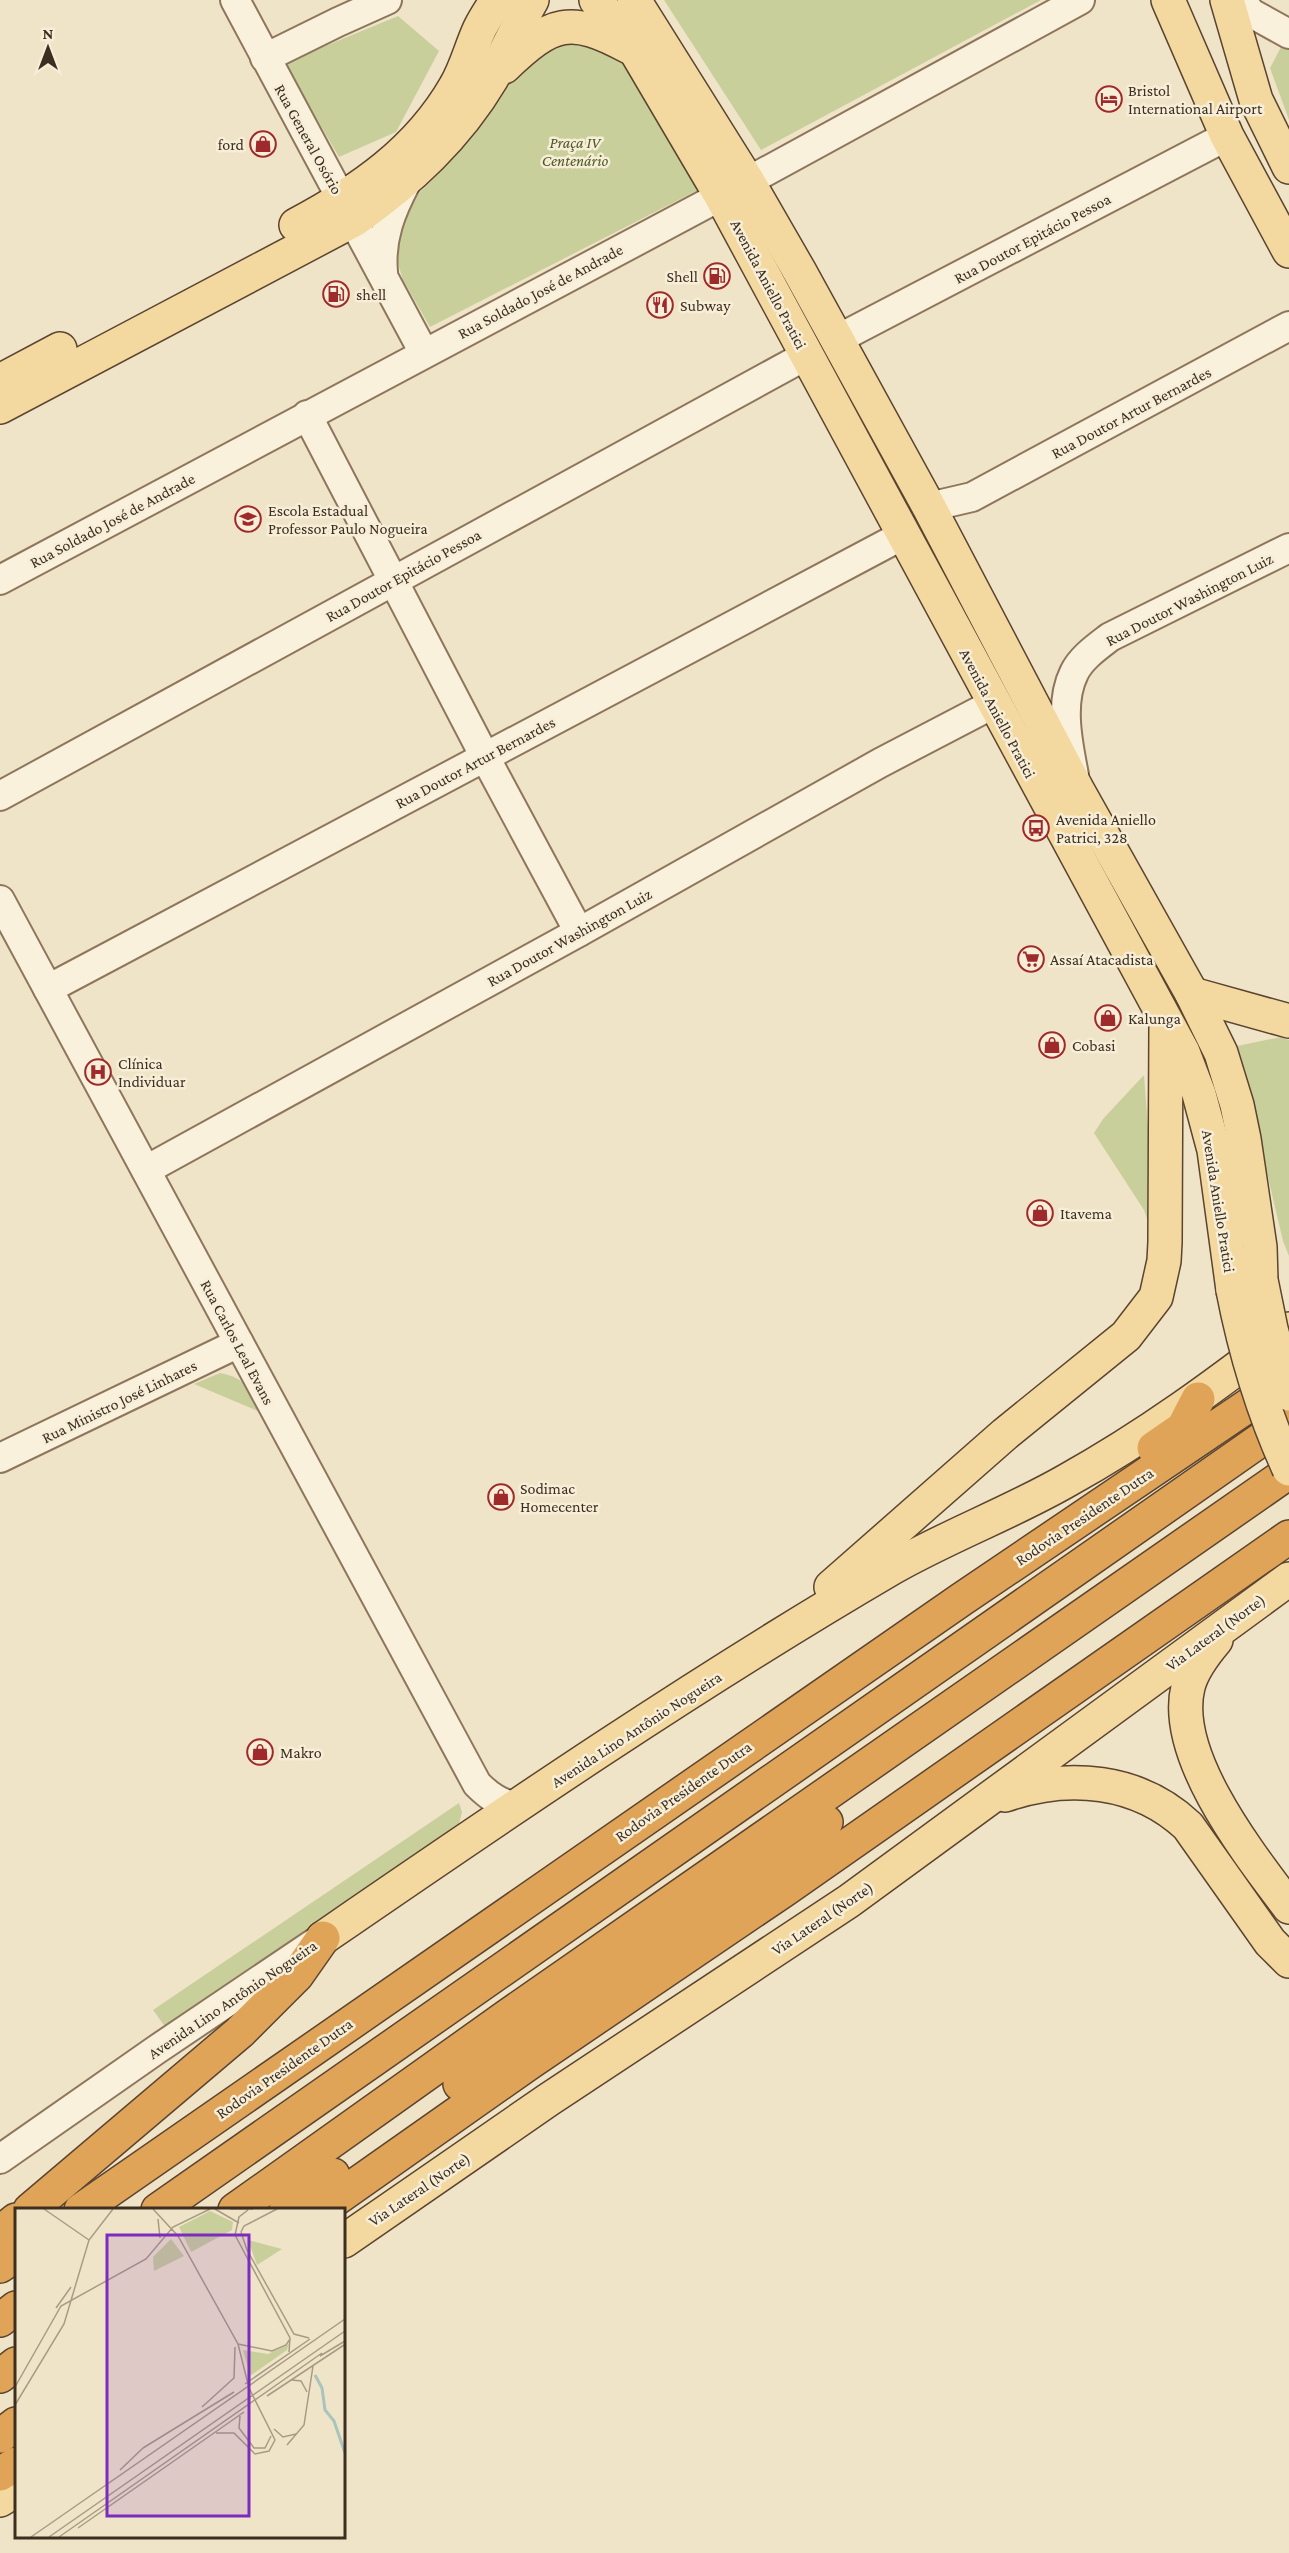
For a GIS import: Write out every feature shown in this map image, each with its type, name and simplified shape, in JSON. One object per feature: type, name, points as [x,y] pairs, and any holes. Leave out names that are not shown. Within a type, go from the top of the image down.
[{"type":"highway","name":"Rodovia Presidente Dutra","points":[[84,2208],[962,1599],[1289,1378]]},
{"type":"highway","points":[[962,1599],[995,1560],[1183,1428],[1198,1399]]},
{"type":"highway","points":[[161,2208],[1289,1420]]},
{"type":"highway","points":[[238,2208],[1289,1471]]},
{"type":"highway","points":[[323,2208],[529,2063],[784,1890],[1289,1537]]},
{"type":"highway","points":[[289,2208],[853,1802],[915,1733]]},
{"type":"highway","points":[[32,2208],[240,2032],[297,1975],[323,1938]]},
{"type":"highway","points":[[0,2233],[15,2221]]},
{"type":"highway","points":[[0,2266],[15,2256]]},
{"type":"highway","points":[[0,2319],[15,2309]]},
{"type":"highway","points":[[0,2376],[15,2365]]},
{"type":"highway","points":[[0,2436],[15,2425]]},
{"type":"highway","points":[[0,2474],[15,2465]]},
{"type":"main road","points":[[0,407],[348,210],[424,132],[456,85],[481,14],[497,0]]},
{"type":"main road","points":[[0,381],[407,181],[449,138],[492,78],[532,0]]},
{"type":"main road","name":"Avenida Aniello Pratici","points":[[596,0],[635,50],[734,188],[836,340],[929,507],[1077,789],[1192,994],[1221,1053],[1237,1106],[1260,1247],[1247,1285],[1242,1335],[1277,1444],[1289,1471]]},
{"type":"main road","points":[[1168,0],[1227,136],[1289,251]]},
{"type":"main road","points":[[1227,0],[1242,59],[1279,126],[1289,167]]},
{"type":"main road","name":"Avenida Aniello Pratici","points":[[639,4],[734,188],[807,355],[993,704],[1183,1052],[1199,1094],[1247,1285],[1271,1329],[1289,1394]]},
{"type":"main road","points":[[492,78],[536,38],[562,27],[593,29],[635,50]]},
{"type":"main road","points":[[1192,994],[1289,1021]]},
{"type":"main road","points":[[793,1627],[832,1586],[1005,1434],[1126,1336],[1156,1297],[1164,1262],[1165,1242],[1166,1020]]},
{"type":"main road","name":"Avenida Lino Antônio Nogueira","points":[[323,1938],[475,1833],[793,1627],[895,1566],[1066,1482],[1198,1399],[1289,1329]]},
{"type":"main road","points":[[1277,1586],[1228,1624],[1199,1662],[1188,1687],[1186,1711],[1187,1728],[1197,1759],[1223,1814],[1289,1907]]},
{"type":"main road","name":"Via Lateral (Norte)","points":[[345,2240],[548,2100],[849,1901],[1277,1586]]},
{"type":"main road","points":[[987,1801],[1041,1785],[1084,1782],[1112,1785],[1153,1800],[1174,1812],[1188,1826],[1270,1942],[1289,1961]]},
{"type":"main road","points":[[0,2500],[15,2491]]},
{"type":"street","name":"Rua General Osório","points":[[235,0],[424,353]]},
{"type":"street","points":[[265,58],[387,0]]},
{"type":"street","name":"Rua Soldado José de Andrade","points":[[0,580],[734,188],[1080,0]]},
{"type":"street","points":[[1241,0],[1251,13],[1289,34]]},
{"type":"street","name":"Rua Doutor Epitácio Pessoa","points":[[836,340],[1227,136]]},
{"type":"street","name":"Rua General Osório","points":[[383,277],[381,255],[386,225],[407,181]]},
{"type":"street","name":"Rua Doutor Artur Bernardes","points":[[929,507],[972,497],[1289,326]]},
{"type":"street","name":"Rua Doutor Epitácio Pessoa","points":[[0,796],[807,355]]},
{"type":"street","points":[[307,415],[484,757],[579,932]]},
{"type":"street","points":[[947,542],[972,497]]},
{"type":"street","name":"Rua Doutor Artur Bernardes","points":[[48,989],[903,535]]},
{"type":"street","name":"Rua Doutor Washington Luiz","points":[[1077,789],[1066,714],[1068,688],[1080,664],[1110,638],[1289,548]]},
{"type":"street","name":"Rua Doutor Washington Luiz","points":[[146,1170],[579,932],[880,763],[993,704]]},
{"type":"street","name":"Rua Carlos Leal Evans","points":[[0,900],[477,1784],[492,1798],[517,1807]]},
{"type":"street","name":"Rua Ministro José Linhares","points":[[0,1458],[239,1343]]},
{"type":"street","name":"Rua Carlos Leal Evans","points":[[475,1833],[480,1806],[477,1784]]},
{"type":"street","name":"Avenida Lino Antônio Nogueira","points":[[0,2159],[156,2050],[323,1938]]},
{"type":"green space","points":[[664,0],[1041,0],[761,150]]},
{"type":"green space","points":[[398,16],[439,51],[396,132],[339,157],[284,63]]},
{"type":"green space","name":"Praça IV Centenário","points":[[577,37],[625,58],[704,187],[430,327],[403,280],[396,257],[401,228],[414,198],[438,174],[500,99],[527,55]]},
{"type":"green space","points":[[1281,47],[1289,49],[1289,120],[1270,68]]},
{"type":"green space","points":[[1281,1037],[1289,1040],[1289,1256],[1283,1241],[1237,1046]]},
{"type":"green space","points":[[1144,1075],[1155,1223],[1152,1233],[1144,1210],[1094,1133],[1103,1119]]},
{"type":"green space","points":[[220,1373],[241,1381],[249,1391],[258,1411],[194,1384]]},
{"type":"green space","points":[[459,1803],[462,1812],[458,1828],[166,2028],[153,2010]]},
{"type":"place","name":"Bristol International Airport","points":[[1109,99]]},
{"type":"place","name":"ford","points":[[263,144]]},
{"type":"place","name":"Shell","points":[[717,276]]},
{"type":"place","name":"shell","points":[[336,294]]},
{"type":"place","name":"Subway","points":[[660,305]]},
{"type":"place","name":"Escola Estadual Professor Paulo Nogueira","points":[[248,519]]},
{"type":"place","name":"Avenida Aniello Patrici, 328","points":[[1036,828]]},
{"type":"place","name":"Assaí Atacadista","points":[[1031,959]]},
{"type":"place","name":"Kalunga","points":[[1108,1018]]},
{"type":"place","name":"Cobasi","points":[[1052,1045]]},
{"type":"place","name":"Clínica Individuar","points":[[98,1072]]},
{"type":"place","name":"Itavema","points":[[1040,1213]]},
{"type":"place","name":"Sodimac Homecenter","points":[[501,1497]]},
{"type":"place","name":"Makro","points":[[260,1752]]}]
